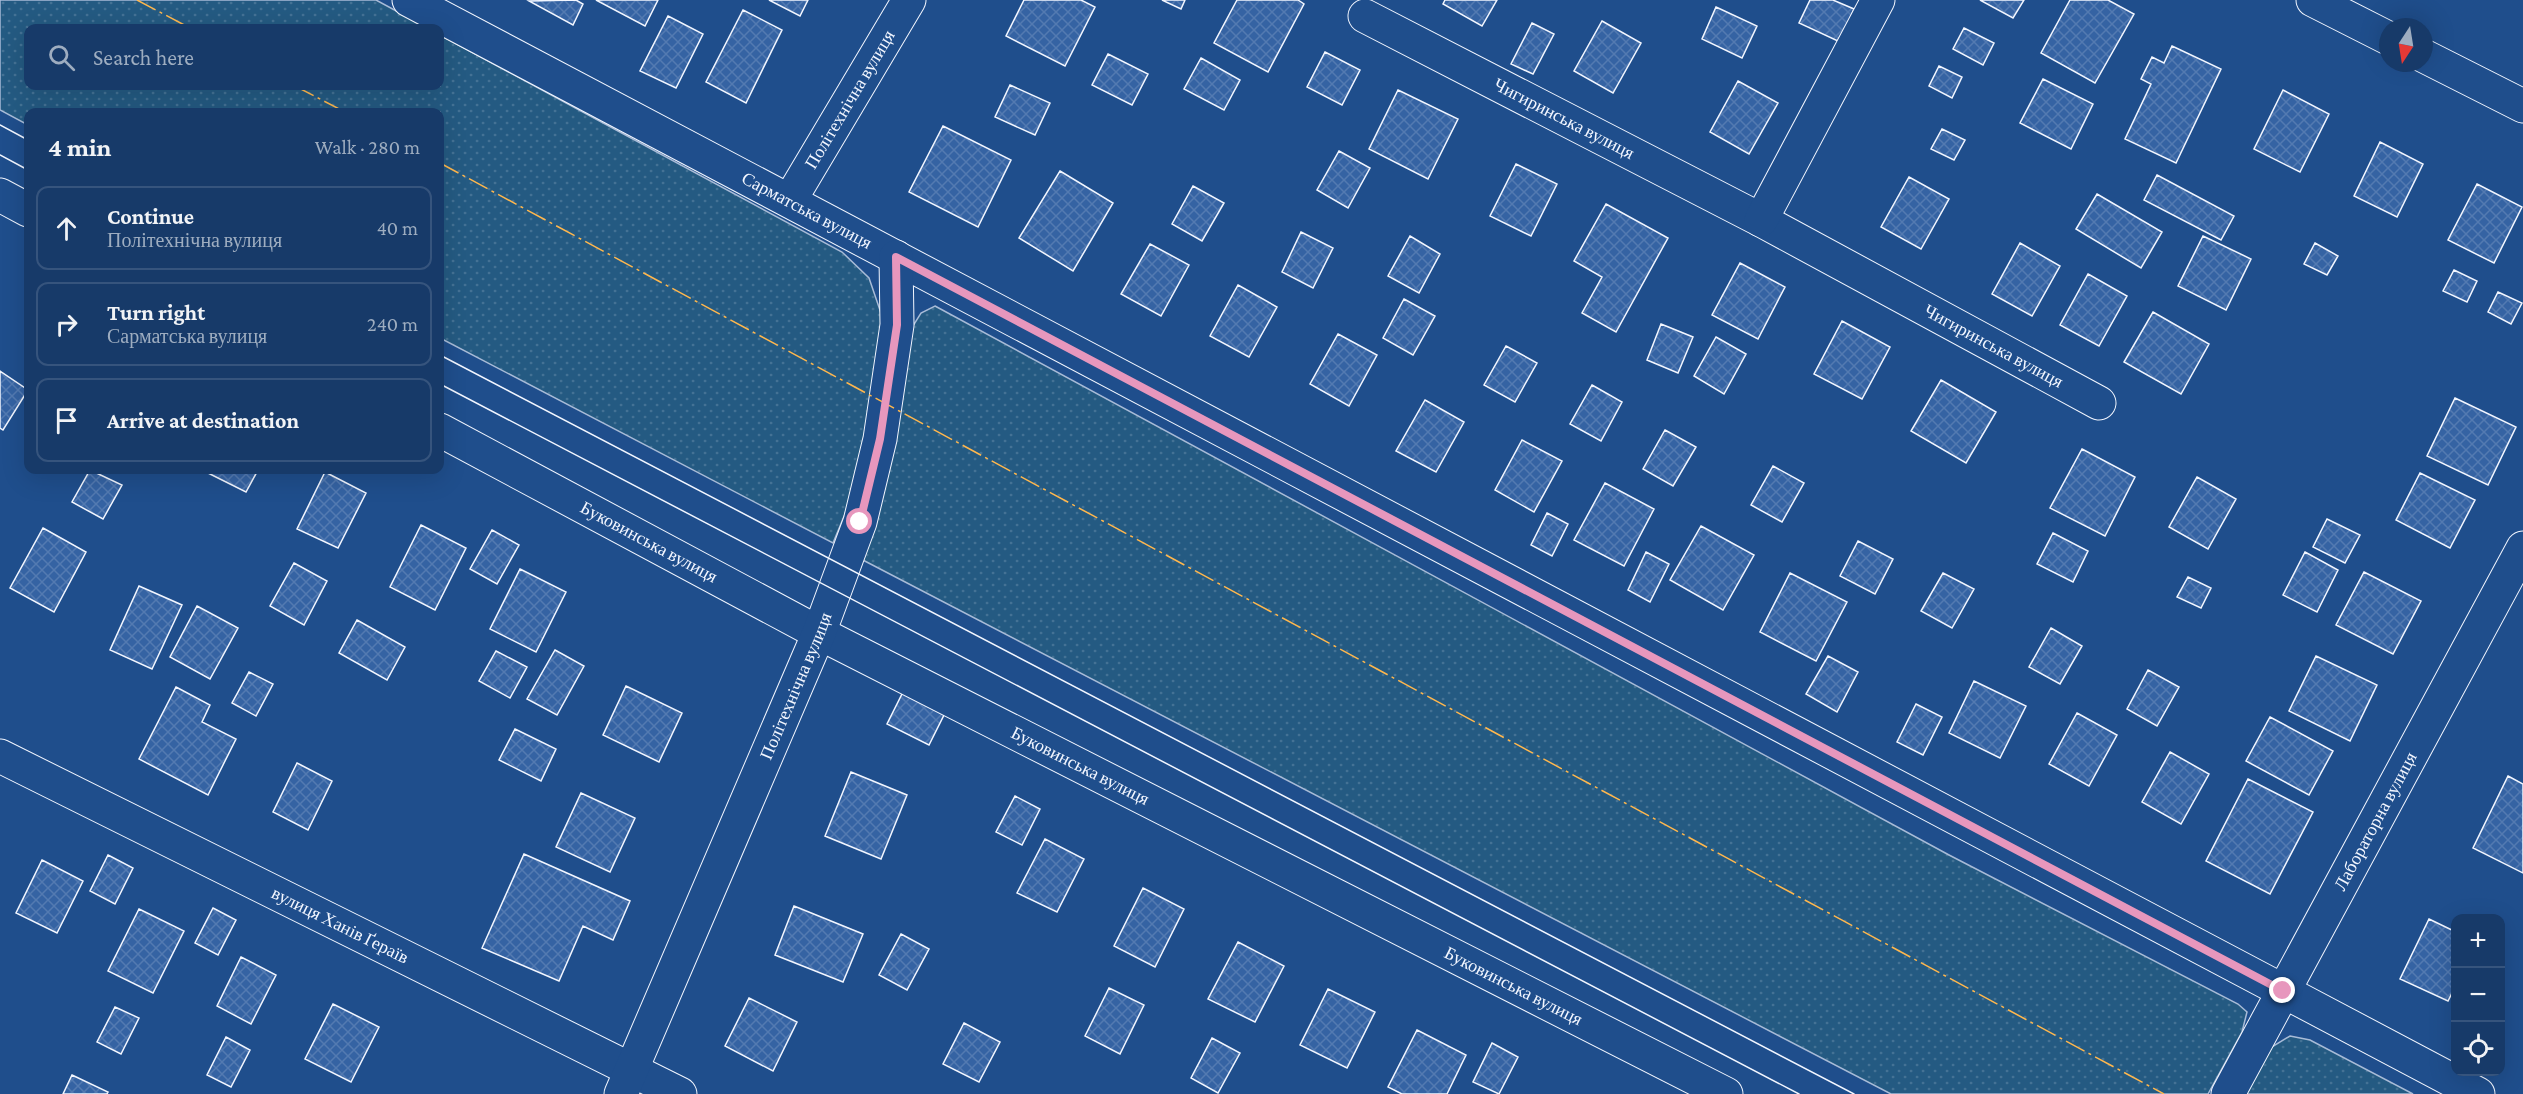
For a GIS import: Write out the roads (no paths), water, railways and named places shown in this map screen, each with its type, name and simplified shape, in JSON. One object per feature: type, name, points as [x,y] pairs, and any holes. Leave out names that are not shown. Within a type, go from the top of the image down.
[{"type":"street","name":"Сарматська вулиця","points":[[409,0],[2478,1094]]},
{"type":"street","name":"Політехнічна вулиця","points":[[790,200],[909,0]]},
{"type":"street","points":[[1761,220],[1878,0]]},
{"type":"street","points":[[2313,0],[2379,33]]},
{"type":"street","name":"Чигиринська вулиця","points":[[1365,16],[1761,220],[2099,403]]},
{"type":"street","points":[[2433,61],[2523,106]]},
{"type":"street","points":[[0,195],[24,208]]},
{"type":"street","name":"Політехнічна вулиця","points":[[627,1082],[819,633],[860,522],[880,439],[897,325],[896,257]]},
{"type":"street","name":"Буковинська вулиця","points":[[444,432],[819,633],[1726,1094]]},
{"type":"street","name":"Лабораторна вулиця","points":[[2228,1094],[2523,548]]},
{"type":"street","name":"вулиця Ханів Ґераїв","points":[[0,756],[627,1082],[680,1094]]},
{"type":"tram line","points":[[0,125],[24,138]]},
{"type":"tram line","points":[[0,155],[24,168]]},
{"type":"tram line","points":[[444,357],[1854,1094]]},
{"type":"tram line","points":[[444,386],[1799,1094]]}]
